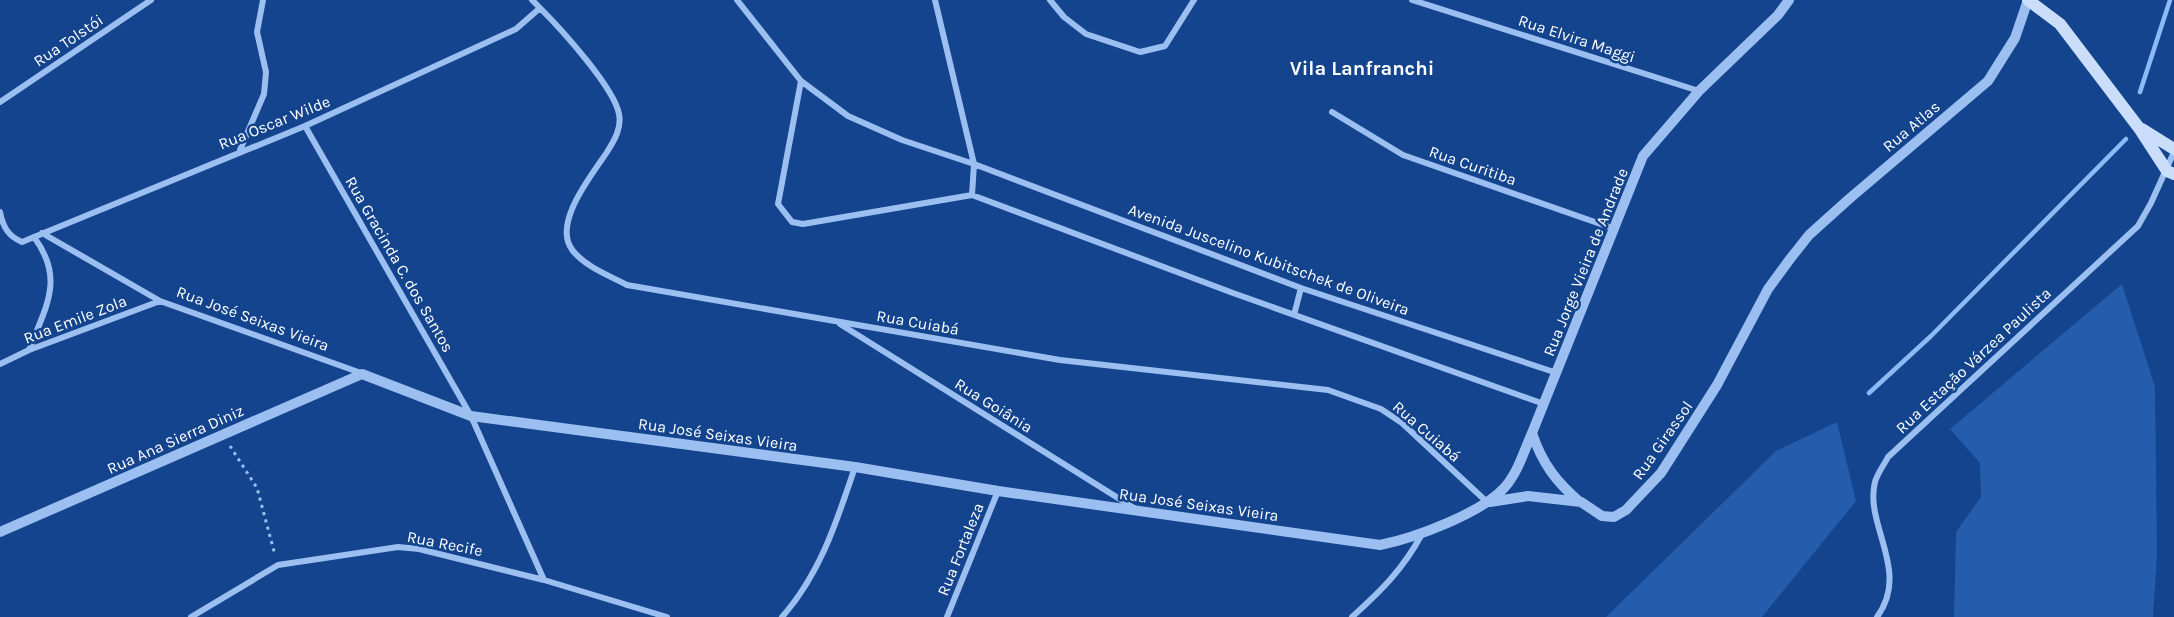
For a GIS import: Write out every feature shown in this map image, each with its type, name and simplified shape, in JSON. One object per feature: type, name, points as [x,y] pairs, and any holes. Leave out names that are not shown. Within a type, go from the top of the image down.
[{"type":"main road","points":[[2028,0],[2060,24],[2170,172]]},
{"type":"main road","points":[[2139,128],[2174,150]]},
{"type":"street","name":"Rua Tolstói","points":[[0,102],[151,0]]},
{"type":"street","points":[[240,150],[264,93],[266,72],[257,32],[263,0]]},
{"type":"street","points":[[532,0],[540,8]]},
{"type":"street","name":"Avenida Juscelino Kubitschek de Oliveira","points":[[737,0],[801,81],[848,116],[902,140],[974,164],[1301,288],[1557,373]]},
{"type":"street","points":[[935,0],[974,164],[972,195]]},
{"type":"street","points":[[1050,0],[1064,16],[1086,34],[1140,52],[1165,46],[1194,0]]},
{"type":"street","name":"Rua Elvira Maggi","points":[[1412,0],[1699,91]]},
{"type":"street","name":"Rua Jorge Vieira de Andrade","points":[[1423,532],[1487,503],[1505,486],[1532,433],[1612,228],[1643,156],[1699,91],[1778,15],[1789,0]]},
{"type":"street","name":"Rua Atlas","points":[[1790,259],[1809,235],[1833,213],[1988,81],[2015,38],[2028,0]]},
{"type":"street","name":"Rua Oscar Wilde","points":[[34,237],[240,150],[305,126],[516,29],[540,8]]},
{"type":"street","name":"Rua Cuiabá","points":[[540,8],[560,27],[610,93],[620,114],[616,137],[573,205],[566,230],[572,250],[597,270],[627,285],[1060,360],[1299,386],[1356,398],[1381,409],[1402,423],[1487,503]]},
{"type":"street","points":[[801,81],[778,204],[792,222],[803,224],[972,195],[1294,315],[1544,404]]},
{"type":"street","name":"Rua Curitiba","points":[[1332,112],[1403,155],[1612,228]]},
{"type":"street","name":"Rua Gracinda C. dos Santos","points":[[305,126],[471,416],[544,579]]},
{"type":"street","name":"Rua Estação Várzea Paulista","points":[[1877,617],[1888,592],[1890,576],[1875,501],[1875,482],[1888,457],[2138,225],[2170,172],[2174,150]]},
{"type":"street","points":[[0,212],[2,223],[11,237],[22,242],[34,237],[50,265],[52,291],[29,350]]},
{"type":"street","name":"Rua José Seixas Vieira","points":[[42,233],[160,301],[471,416],[855,467],[998,491],[1380,545],[1423,532]]},
{"type":"street","name":"Rua Girassol","points":[[1487,503],[1528,496],[1581,502],[1602,516],[1614,517],[1626,510],[1661,473],[1717,385],[1768,290],[1790,259]]},
{"type":"street","points":[[1294,315],[1301,288]]},
{"type":"street","name":"Rua Emile Zola","points":[[0,364],[29,350],[160,301]]},
{"type":"street","name":"Rua Goiânia","points":[[837,322],[1137,510]]},
{"type":"street","name":"Rua Ana Sierra Diniz","points":[[0,532],[362,374]]},
{"type":"street","points":[[1532,433],[1539,455],[1547,469],[1561,486],[1581,502]]},
{"type":"street","points":[[782,617],[800,597],[817,567],[855,467]]},
{"type":"street","name":"Rua Fortaleza","points":[[947,617],[998,491]]},
{"type":"street","points":[[1352,617],[1391,582],[1411,556],[1423,532]]},
{"type":"street","name":"Rua Recife","points":[[191,617],[278,565],[398,547],[419,549],[544,579],[667,617]]},
{"type":"path","points":[[223,434],[257,488],[278,565]]},
{"type":"shaded area","points":[[2122,284],[2155,387],[2157,555],[2153,617],[1954,617],[1956,532],[1981,497],[1980,463],[1950,429]]},
{"type":"shaded area","points":[[1837,422],[1856,501],[1762,617],[1606,617],[1776,451]]},
{"type":"waterway","points":[[2140,92],[2170,0]]},
{"type":"waterway","points":[[1869,393],[1931,336],[2126,139]]},
{"type":"district","name":"Vila Lanfranchi","points":[[1362,68]]}]
